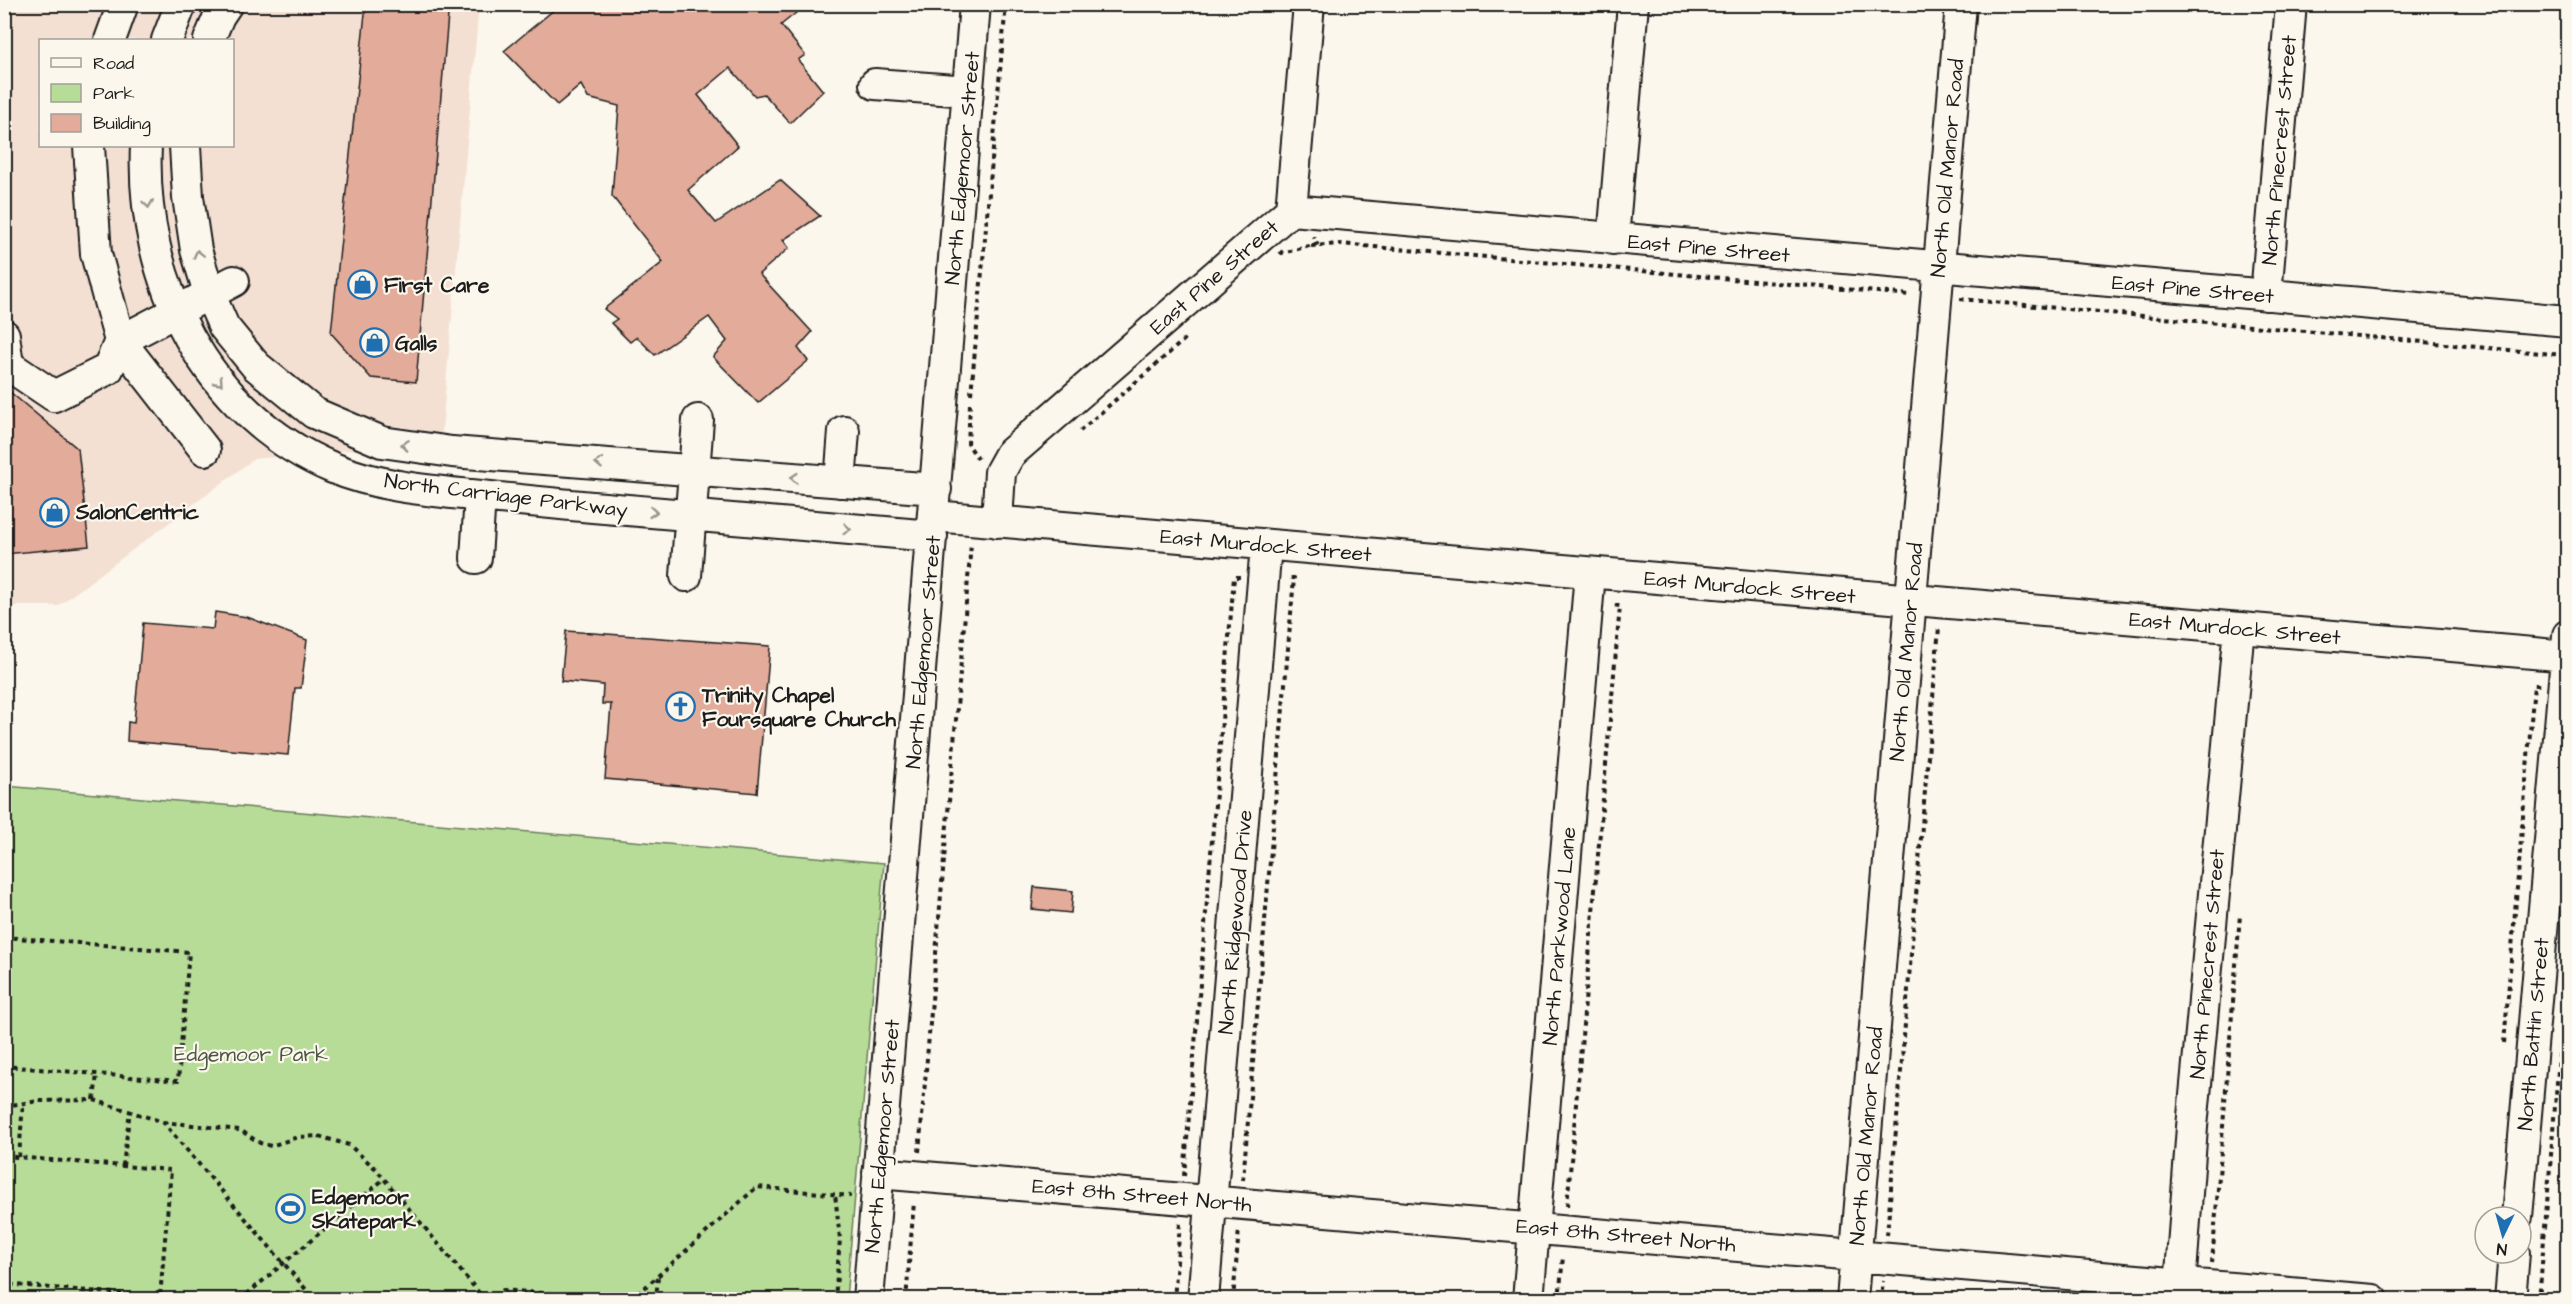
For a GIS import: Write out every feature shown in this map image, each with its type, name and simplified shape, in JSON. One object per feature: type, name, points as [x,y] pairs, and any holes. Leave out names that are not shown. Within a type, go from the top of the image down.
[{"type":"street","points":[[110,39],[123,4]]},
{"type":"street","points":[[167,39],[181,4]]},
{"type":"street","points":[[209,39],[227,4]]},
{"type":"street","name":"North Edgemoor Street","points":[[868,1299],[975,4]]},
{"type":"street","points":[[1291,210],[1309,4]]},
{"type":"street","points":[[1613,239],[1633,4]]},
{"type":"street","name":"North Old Manor Road","points":[[1852,1299],[1871,1256],[1910,601],[1961,4]]},
{"type":"street","name":"North Pinecrest Street","points":[[2266,295],[2291,4]]},
{"type":"street","points":[[875,84],[968,91]]},
{"type":"street","points":[[89,147],[96,254],[120,341],[205,450]]},
{"type":"street","name":"North Carriage Parkway","points":[[146,147],[144,176],[154,248],[175,310],[205,366],[236,401],[278,437],[333,468],[400,487],[691,515],[934,514]]},
{"type":"street","name":"North Carriage Parkway","points":[[185,147],[188,197],[194,239],[221,287],[224,327],[256,366],[314,413],[381,442],[452,452],[840,482],[934,514]]},
{"type":"street","name":"East Pine Street","points":[[985,521],[1000,472],[1010,454],[1291,210],[2568,321]]},
{"type":"street","points":[[4,335],[8,365],[54,396],[108,369],[120,341],[221,287]]},
{"type":"street","points":[[686,576],[698,420]]},
{"type":"street","points":[[840,482],[844,431]]},
{"type":"street","points":[[476,558],[480,496]]},
{"type":"street","name":"East Murdock Street","points":[[934,514],[985,521],[1910,601],[2239,628],[2567,649]]},
{"type":"street","name":"North Ridgewood Drive","points":[[1203,1299],[1266,545]]},
{"type":"street","name":"North Parkwood Lane","points":[[1528,1299],[1590,573]]},
{"type":"street","name":"North Pinecrest Street","points":[[2179,1291],[2192,1127],[2239,628]]},
{"type":"street","name":"North Battin Street","points":[[2518,1205],[2567,649]]},
{"type":"street","name":"East 8th Street North","points":[[877,1185],[915,1189],[1241,1203],[1871,1256],[2179,1291],[2210,1286],[2373,1299]]},
{"type":"street","points":[[2510,1299],[2513,1265]]},
{"type":"path","points":[[980,461],[968,444],[970,403],[1006,4]]},
{"type":"path","points":[[906,1299],[915,1189],[985,521]]},
{"type":"path","points":[[1233,1299],[1294,578]]},
{"type":"path","points":[[1881,1299],[1871,1256],[1941,603]]},
{"type":"path","points":[[1559,1299],[1620,606]]},
{"type":"path","points":[[2210,1286],[2241,909]]},
{"type":"path","points":[[4,937],[189,952],[178,1081],[4,1066]]},
{"type":"path","points":[[2564,1002],[2568,963]]},
{"type":"path","points":[[2539,1299],[2561,1035]]},
{"type":"path","points":[[94,1100],[97,1074]]},
{"type":"path","points":[[4,1106],[94,1100],[163,1122],[240,1130],[260,1143],[271,1146],[298,1137],[329,1137],[357,1150],[485,1299]]},
{"type":"path","points":[[19,1157],[23,1103]]},
{"type":"path","points":[[123,1166],[130,1110]]},
{"type":"path","points":[[163,1122],[315,1299]]},
{"type":"path","points":[[4,1156],[171,1170],[160,1297],[4,1284]]},
{"type":"path","points":[[240,1299],[384,1179]]},
{"type":"path","points":[[503,1299],[504,1290],[630,1299],[757,1187],[835,1194],[877,1185],[915,1189]]},
{"type":"path","points":[[835,1194],[840,1239],[835,1299]]},
{"type":"path","points":[[656,1299],[658,1275]]},
{"type":"shaded area","points":[[4,5],[479,5],[441,442],[254,459],[58,606],[5,606]]},
{"type":"green space","name":"Edgemoor Park","points":[[5,786],[884,863],[846,1299],[5,1299]]},
{"type":"building","points":[[366,4],[449,4],[416,382],[371,378],[331,333]]},
{"type":"building","points":[[561,4],[807,4],[781,25],[805,55],[798,60],[823,91],[790,123],[764,94],[755,96],[730,68],[698,95],[738,146],[688,190],[716,223],[780,180],[820,216],[783,240],[789,248],[759,274],[812,332],[798,348],[808,361],[758,403],[713,357],[727,341],[709,317],[655,355],[637,337],[630,342],[611,323],[617,319],[604,309],[663,262],[612,196],[619,106],[588,98],[581,85],[557,105],[504,51]]},
{"type":"building","points":[[4,387],[78,449],[89,546],[4,554]]},
{"type":"building","points":[[215,612],[247,617],[307,640],[301,688],[295,688],[288,755],[127,741],[128,722],[134,723],[143,623],[213,629]]},
{"type":"building","points":[[566,631],[770,646],[757,793],[605,779],[611,704],[602,704],[603,685],[561,681]]},
{"type":"building","points":[[1034,887],[1073,891],[1071,913],[1032,909]]},
{"type":"place","name":"First Care","points":[[363,285]]},
{"type":"place","name":"Galls","points":[[374,343]]},
{"type":"place","name":"SalonCentric","points":[[55,512]]},
{"type":"place","name":"Trinity Chapel Foursquare Church","points":[[681,707]]},
{"type":"place","name":"Edgemoor Skatepark","points":[[291,1209]]}]
